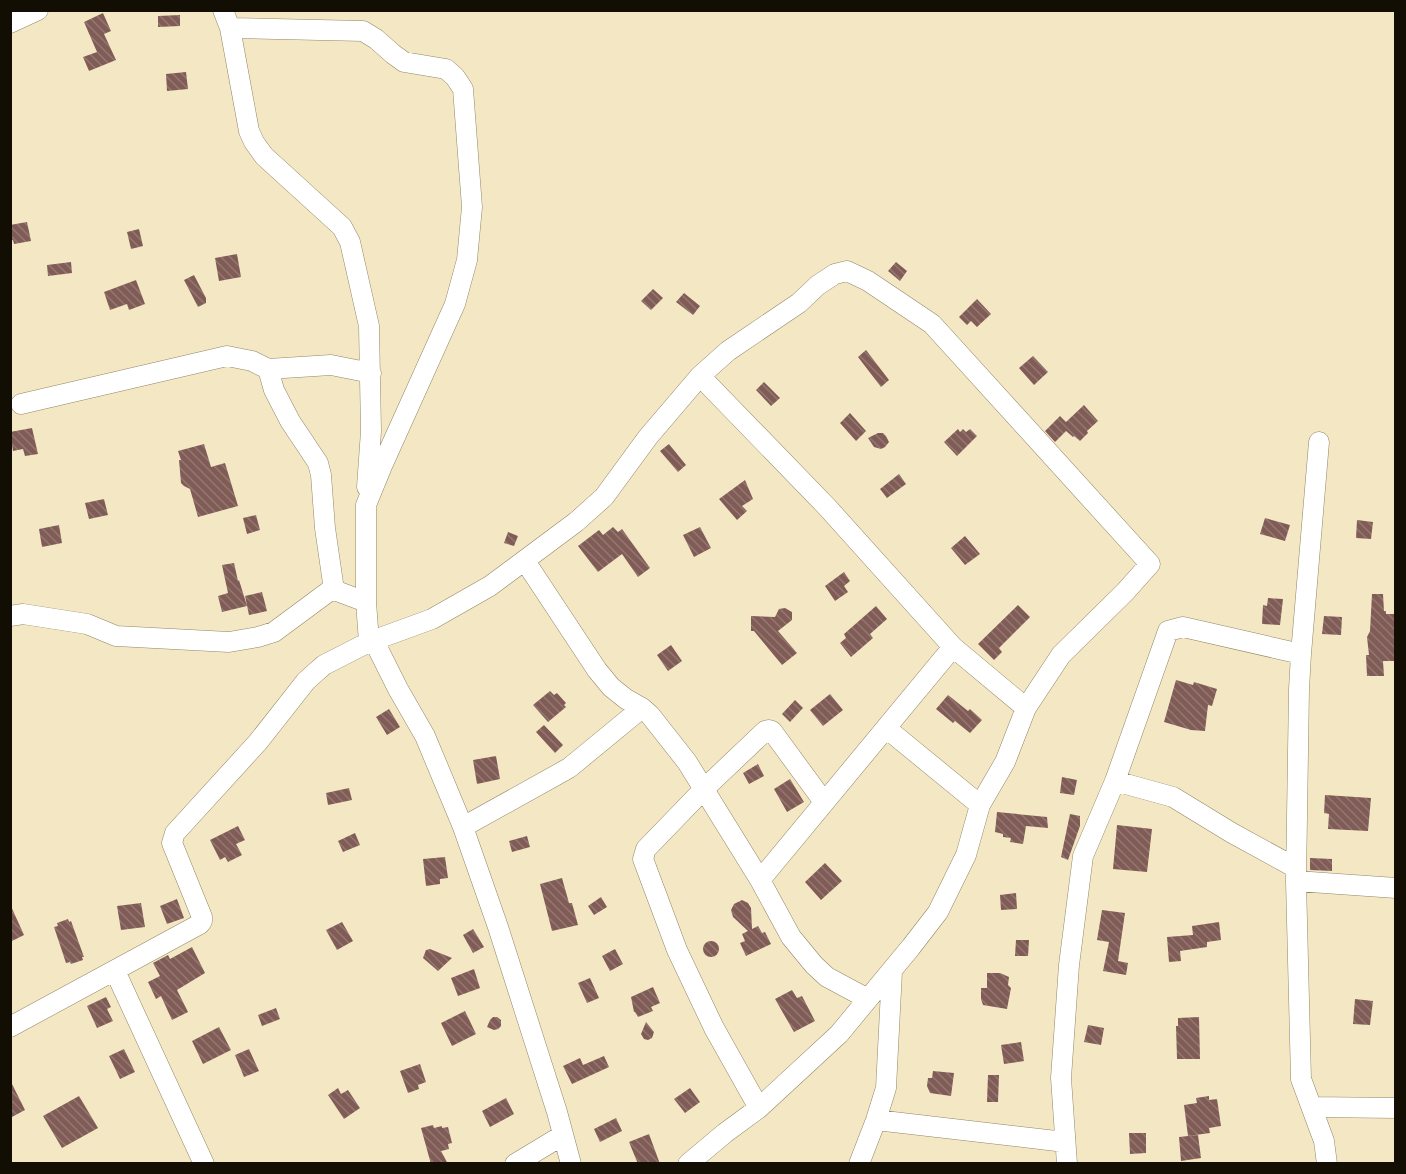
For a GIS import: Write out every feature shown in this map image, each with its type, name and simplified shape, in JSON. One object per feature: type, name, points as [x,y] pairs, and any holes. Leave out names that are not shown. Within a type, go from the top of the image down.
[{"type":"street","points":[[10,23],[38,10]]},
{"type":"street","points":[[366,505],[455,304],[467,260],[472,207],[463,89],[446,69],[404,62],[363,31],[226,19],[249,131],[254,142],[264,156],[342,227],[350,242],[369,326],[371,431],[366,505],[366,602],[372,642],[425,735],[463,827],[498,927],[557,1112],[571,1164]]},
{"type":"street","points":[[10,1027],[200,924],[202,917],[172,843],[175,833],[258,742],[306,681],[324,665],[372,642],[432,618],[490,586],[525,561],[604,497],[648,437],[700,376],[728,351],[800,303],[818,285],[835,274],[847,271],[868,281],[932,324],[1150,564],[1061,655],[1026,708],[1005,762],[980,805],[966,855],[938,912],[839,1034],[759,1108],[688,1164]]},
{"type":"street","points":[[21,404],[226,356],[252,361],[268,369],[331,365],[371,373]]},
{"type":"street","points":[[268,369],[274,390],[290,421],[318,463],[334,590]]},
{"type":"street","points":[[700,376],[827,507],[953,647],[1026,708]]},
{"type":"street","points":[[1319,442],[1299,689],[1296,875],[1301,1079],[1324,1141],[1327,1164]]},
{"type":"street","points":[[525,561],[597,670],[611,687],[650,715],[687,762],[760,880],[791,937],[814,965],[828,977],[868,999]]},
{"type":"street","points":[[10,616],[23,614],[87,624],[116,636],[229,642],[274,632],[328,592],[334,590],[366,602]]},
{"type":"street","points":[[1067,1164],[1061,1078],[1069,965],[1083,856],[1115,781],[1168,631],[1183,627],[1301,654]]},
{"type":"street","points":[[760,880],[953,647]]},
{"type":"street","points":[[463,827],[569,768],[642,708]]},
{"type":"street","points":[[886,728],[980,805]]},
{"type":"street","points":[[759,1108],[714,1028],[677,950],[643,859],[646,849],[765,731],[772,731],[825,802]]},
{"type":"street","points":[[1115,781],[1173,797],[1296,875],[1395,888]]},
{"type":"street","points":[[115,971],[204,1164]]},
{"type":"street","points":[[859,1164],[886,1088],[892,971]]},
{"type":"street","points":[[1312,1107],[1395,1108]]},
{"type":"street","points":[[876,1120],[1065,1142]]},
{"type":"street","points":[[515,1164],[562,1135]]},
{"type":"building","points":[[103,13],[111,31],[104,34],[116,60],[89,71],[83,57],[97,52],[84,22]]},
{"type":"building","points":[[180,15],[180,26],[158,27],[158,16]]},
{"type":"building","points":[[186,72],[188,89],[167,91],[166,74]]},
{"type":"building","points":[[27,222],[31,241],[14,244],[13,240],[10,241],[10,225]]},
{"type":"building","points":[[139,229],[143,246],[131,249],[127,232]]},
{"type":"building","points":[[237,254],[241,277],[219,281],[215,258]]},
{"type":"building","points":[[71,262],[72,273],[48,276],[47,265]]},
{"type":"building","points":[[896,262],[907,271],[900,281],[888,271]]},
{"type":"building","points":[[194,275],[206,298],[206,303],[198,307],[184,280]]},
{"type":"building","points":[[136,280],[145,304],[129,310],[127,304],[110,310],[104,292]]},
{"type":"building","points":[[653,289],[663,298],[651,310],[641,301]]},
{"type":"building","points":[[684,293],[700,306],[693,315],[676,302]]},
{"type":"building","points":[[977,299],[991,314],[977,327],[971,321],[967,325],[959,317]]},
{"type":"building","points":[[866,350],[889,380],[881,387],[858,357]]},
{"type":"building","points":[[1033,356],[1048,372],[1034,385],[1019,368]]},
{"type":"building","points":[[764,382],[780,398],[771,406],[756,390]]},
{"type":"building","points":[[1084,405],[1098,421],[1080,441],[1066,431],[1055,442],[1045,431],[1060,416],[1066,422]]},
{"type":"building","points":[[850,413],[866,431],[856,441],[840,423]]},
{"type":"building","points":[[32,428],[38,454],[25,456],[23,449],[13,451],[10,432]]},
{"type":"building","points":[[958,429],[960,432],[963,429],[966,432],[970,429],[977,436],[957,456],[944,442]]},
{"type":"building","points":[[883,433],[889,442],[881,449],[874,447],[868,438]]},
{"type":"building","points":[[204,444],[211,467],[225,463],[238,506],[198,517],[190,489],[181,483],[179,460],[181,460],[178,451]]},
{"type":"building","points":[[669,444],[686,465],[678,472],[660,451]]},
{"type":"building","points":[[899,474],[906,484],[887,498],[880,489]]},
{"type":"building","points":[[745,480],[753,499],[742,506],[747,511],[737,520],[719,499]]},
{"type":"building","points":[[104,499],[108,515],[89,519],[85,503]]},
{"type":"building","points":[[256,515],[260,530],[247,534],[243,518]]},
{"type":"building","points":[[1265,518],[1290,525],[1285,541],[1260,534]]},
{"type":"building","points":[[1357,520],[1373,522],[1371,539],[1356,538]]},
{"type":"building","points":[[59,525],[62,543],[42,547],[39,529]]},
{"type":"building","points":[[613,527],[618,532],[622,529],[650,568],[638,577],[622,554],[598,572],[578,546],[599,530],[603,535]]},
{"type":"building","points":[[700,527],[711,548],[694,557],[683,535]]},
{"type":"building","points":[[508,532],[518,536],[514,546],[504,543]]},
{"type":"building","points":[[965,536],[980,554],[965,565],[951,548]]},
{"type":"building","points":[[234,563],[247,606],[222,612],[218,596],[228,593],[222,565]]},
{"type":"building","points":[[844,572],[850,581],[844,586],[848,592],[835,601],[825,586]]},
{"type":"building","points":[[262,592],[267,611],[249,615],[245,596]]},
{"type":"building","points":[[1372,594],[1383,594],[1384,611],[1386,614],[1395,614],[1395,661],[1383,661],[1384,676],[1367,676],[1366,655],[1369,655],[1367,637],[1370,631]]},
{"type":"building","points":[[1268,598],[1283,599],[1280,625],[1262,624],[1263,605],[1267,606]]},
{"type":"building","points":[[1018,605],[1030,617],[999,648],[1002,652],[994,660],[978,644]]},
{"type":"building","points":[[876,606],[887,619],[870,634],[873,638],[851,657],[840,643],[846,638],[844,634]]},
{"type":"building","points":[[785,608],[792,612],[792,620],[778,631],[797,653],[782,665],[754,631],[751,631],[751,616],[775,617],[779,609]]},
{"type":"building","points":[[1324,616],[1342,617],[1341,635],[1322,634]]},
{"type":"building","points":[[671,645],[682,661],[668,671],[657,655]]},
{"type":"building","points":[[1176,680],[1193,685],[1194,682],[1217,689],[1212,706],[1208,705],[1205,731],[1191,730],[1164,722]]},
{"type":"building","points":[[550,691],[554,695],[557,693],[566,703],[564,705],[566,707],[548,722],[533,705]]},
{"type":"building","points":[[830,694],[843,710],[823,726],[810,710]]},
{"type":"building","points":[[948,695],[982,720],[970,733],[936,709]]},
{"type":"building","points":[[795,700],[803,708],[790,722],[782,714]]},
{"type":"building","points":[[389,709],[400,727],[387,735],[376,717]]},
{"type":"building","points":[[544,725],[563,745],[555,753],[536,732]]},
{"type":"building","points":[[496,756],[500,779],[477,784],[473,760]]},
{"type":"building","points":[[758,764],[764,776],[749,784],[743,773]]},
{"type":"building","points":[[1062,777],[1077,780],[1074,795],[1060,793]]},
{"type":"building","points":[[790,779],[804,802],[787,812],[774,789]]},
{"type":"building","points":[[349,788],[352,800],[328,805],[326,793]]},
{"type":"building","points":[[1325,795],[1371,798],[1368,831],[1328,829],[1329,814],[1324,813]]},
{"type":"building","points":[[997,812],[1047,817],[1048,828],[1026,826],[1023,844],[1010,842],[1011,838],[1003,837],[1003,834],[995,832]]},
{"type":"building","points":[[1070,814],[1080,816],[1080,826],[1068,860],[1061,857]]},
{"type":"building","points":[[1117,825],[1152,829],[1147,872],[1113,869]]},
{"type":"building","points":[[238,826],[245,840],[236,844],[242,855],[228,862],[225,857],[220,860],[210,840]]},
{"type":"building","points":[[355,833],[360,845],[343,852],[338,841]]},
{"type":"building","points":[[527,836],[530,847],[512,852],[509,841]]},
{"type":"building","points":[[445,857],[448,878],[440,879],[440,884],[426,886],[423,859]]},
{"type":"building","points":[[1310,858],[1332,859],[1332,871],[1310,870]]},
{"type":"building","points":[[825,863],[842,881],[821,900],[805,882]]},
{"type":"building","points":[[562,878],[578,925],[552,931],[540,884]]},
{"type":"building","points":[[1016,893],[1017,909],[1001,910],[1000,895]]},
{"type":"building","points":[[601,897],[607,907],[594,915],[588,906]]},
{"type":"building","points":[[177,899],[184,918],[167,924],[160,906]]},
{"type":"building","points":[[742,900],[751,908],[752,929],[758,926],[762,933],[765,932],[771,944],[746,956],[740,943],[745,941],[742,934],[748,931],[733,917],[731,910],[734,904]]},
{"type":"building","points":[[141,903],[145,927],[121,930],[117,906]]},
{"type":"building","points":[[10,904],[24,935],[10,942]]},
{"type":"building","points":[[1102,910],[1125,913],[1118,961],[1128,963],[1126,975],[1103,971],[1109,942],[1097,940]]},
{"type":"building","points":[[68,919],[69,922],[71,921],[84,957],[82,957],[83,960],[71,964],[66,963],[54,927],[58,926],[57,923]]},
{"type":"building","points":[[342,922],[353,941],[337,950],[326,930]]},
{"type":"building","points":[[1219,922],[1221,940],[1207,942],[1207,947],[1180,951],[1181,961],[1169,962],[1167,937],[1193,935],[1192,926]]},
{"type":"building","points":[[473,929],[484,947],[473,953],[463,935]]},
{"type":"building","points":[[1016,940],[1029,940],[1028,956],[1015,956]]},
{"type":"building","points":[[711,941],[719,949],[711,957],[703,949]]},
{"type":"building","points":[[192,947],[205,973],[177,990],[188,1012],[172,1020],[161,996],[156,999],[148,982],[160,976],[153,963],[168,955],[170,959]]},
{"type":"building","points":[[430,949],[452,958],[438,971],[423,958],[426,950]]},
{"type":"building","points":[[615,949],[623,964],[610,971],[602,956]]},
{"type":"building","points":[[474,969],[480,988],[458,996],[451,978]]},
{"type":"building","points":[[987,973],[1000,973],[1009,977],[1008,985],[1011,988],[1007,1009],[983,1005],[981,988],[987,988]]},
{"type":"building","points":[[590,978],[599,998],[587,1003],[578,983]]},
{"type":"building","points":[[653,987],[660,1003],[651,1007],[653,1011],[638,1017],[634,1012],[631,997]]},
{"type":"building","points":[[792,990],[797,998],[802,996],[815,1021],[794,1032],[775,999]]},
{"type":"building","points":[[106,997],[111,1007],[107,1009],[113,1021],[97,1028],[87,1006]]},
{"type":"building","points":[[1355,999],[1373,1001],[1370,1025],[1353,1024]]},
{"type":"building","points":[[276,1008],[280,1019],[262,1026],[258,1015]]},
{"type":"building","points":[[465,1011],[476,1034],[452,1046],[441,1023]]},
{"type":"building","points":[[493,1017],[501,1020],[501,1026],[494,1030],[487,1027]]},
{"type":"building","points":[[1199,1017],[1200,1059],[1177,1059],[1176,1026],[1178,1026],[1178,1018]]},
{"type":"building","points":[[646,1022],[654,1032],[652,1038],[648,1040],[644,1039],[641,1034]]},
{"type":"building","points":[[1088,1025],[1104,1028],[1101,1045],[1084,1042]]},
{"type":"building","points":[[219,1027],[231,1050],[203,1064],[192,1041]]},
{"type":"building","points":[[1021,1042],[1024,1061],[1004,1064],[1001,1045]]},
{"type":"building","points":[[124,1049],[135,1072],[120,1079],[109,1056]]},
{"type":"building","points":[[249,1049],[259,1071],[244,1077],[235,1055]]},
{"type":"building","points":[[604,1056],[609,1067],[572,1084],[563,1066],[580,1058],[583,1065]]},
{"type":"building","points":[[420,1064],[426,1082],[418,1085],[419,1089],[408,1093],[400,1071]]},
{"type":"building","points":[[933,1071],[954,1073],[951,1096],[930,1093],[927,1086],[928,1078],[932,1078]]},
{"type":"building","points":[[988,1075],[999,1075],[998,1102],[987,1102]]},
{"type":"building","points":[[10,1080],[25,1110],[10,1118]]},
{"type":"building","points":[[338,1088],[341,1094],[348,1090],[360,1108],[344,1119],[328,1095]]},
{"type":"building","points":[[690,1088],[700,1102],[685,1113],[674,1099]]},
{"type":"building","points":[[79,1096],[98,1128],[62,1148],[43,1116]]},
{"type":"building","points":[[1209,1096],[1209,1100],[1217,1099],[1221,1126],[1209,1128],[1210,1133],[1188,1136],[1184,1105],[1197,1103],[1196,1098]]},
{"type":"building","points":[[506,1098],[514,1114],[490,1127],[482,1111]]},
{"type":"building","points":[[616,1118],[622,1131],[600,1142],[594,1129]]},
{"type":"building","points":[[433,1125],[434,1128],[448,1127],[452,1143],[448,1144],[449,1149],[441,1151],[448,1164],[431,1164],[421,1128]]},
{"type":"building","points":[[1129,1133],[1146,1133],[1146,1153],[1130,1154]]},
{"type":"building","points":[[649,1134],[660,1164],[638,1164],[629,1142]]},
{"type":"building","points":[[1198,1135],[1201,1158],[1181,1161],[1179,1137]]}]
